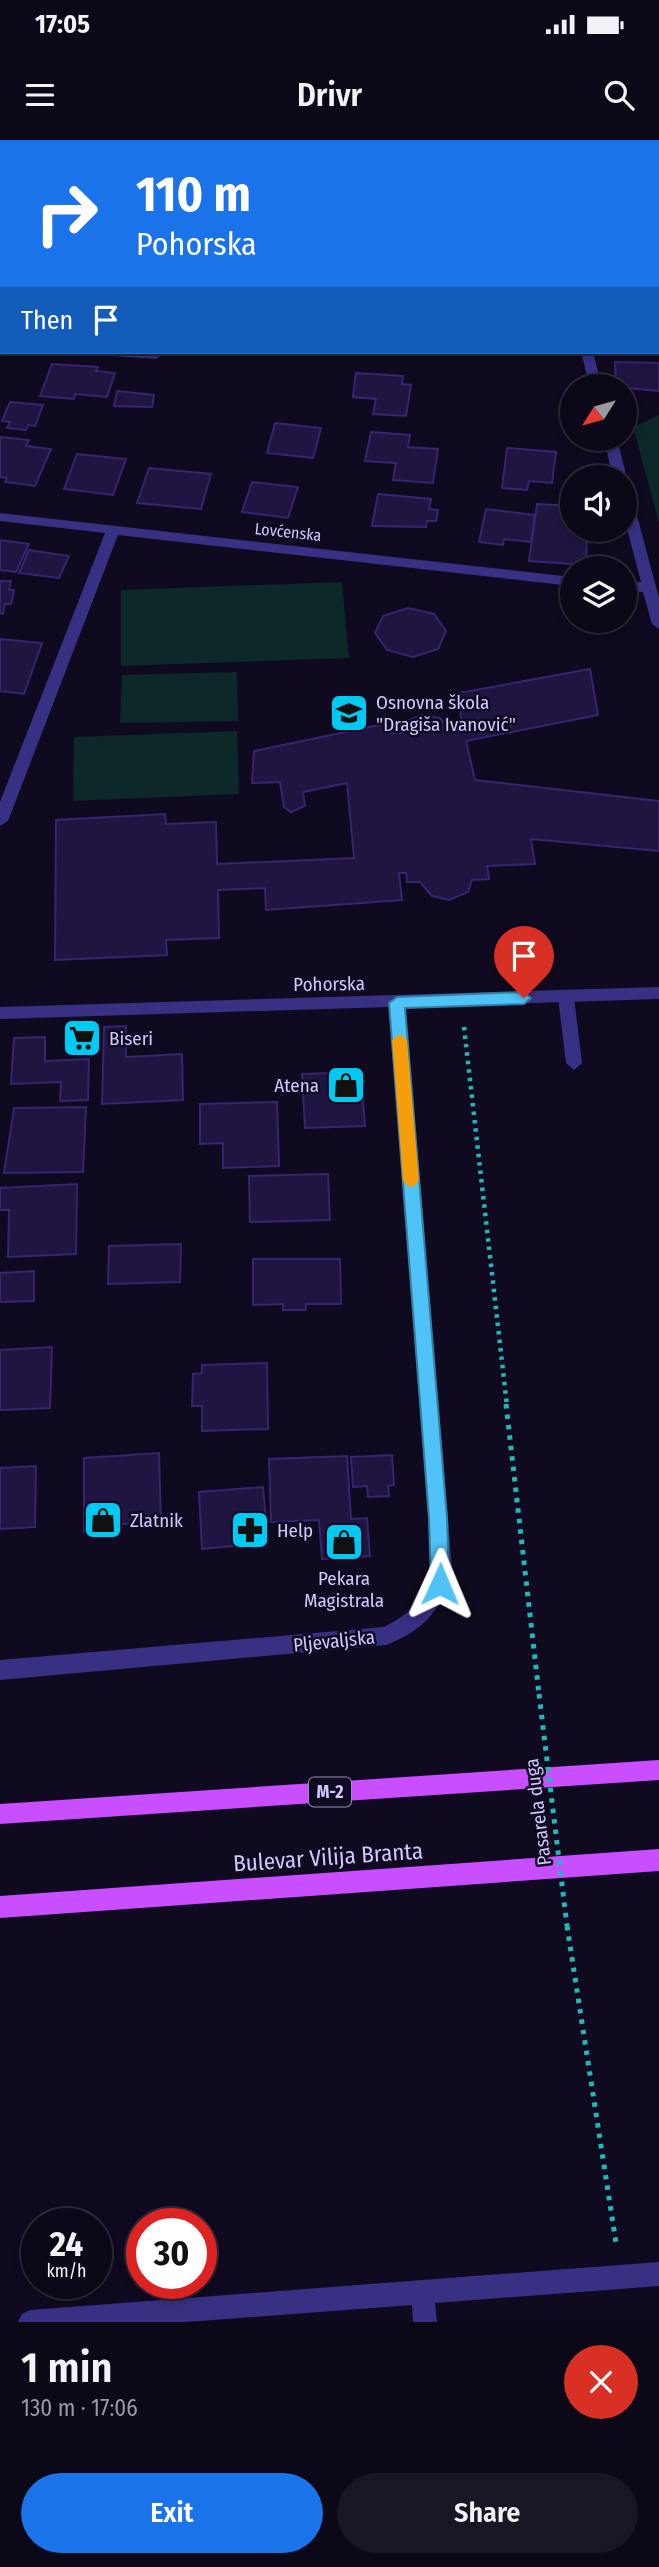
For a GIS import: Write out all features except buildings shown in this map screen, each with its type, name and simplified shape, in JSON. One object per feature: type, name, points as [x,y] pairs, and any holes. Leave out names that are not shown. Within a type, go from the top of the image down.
[{"type":"main road","name":"M-2","points":[[0,1814],[659,1770]]},
{"type":"main road","name":"Bulevar Vilija Branta","points":[[0,1907],[659,1860]]},
{"type":"street","points":[[141,354],[156,355]]},
{"type":"street","points":[[588,354],[593,374]]},
{"type":"street","name":"Lovćenska","points":[[0,517],[560,581]]},
{"type":"street","points":[[0,821],[113,530]]},
{"type":"street","points":[[636,542],[659,624]]},
{"type":"street","points":[[637,587],[648,587]]},
{"type":"street","name":"Pohorska","points":[[0,1013],[659,993]]},
{"type":"street","points":[[566,997],[574,1063]]},
{"type":"street","name":"Pljevaljska","points":[[0,1670],[386,1636],[412,1624],[430,1604],[440,1584],[442,1567],[397,1003]]},
{"type":"street","points":[[30,2322],[659,2274]]},
{"type":"street","points":[[422,2290],[425,2322]]},
{"type":"path","name":"Pasarela duga","points":[[462,1016],[567,1926],[621,2277]]},
{"type":"green space","points":[[659,415],[659,523],[637,442],[637,425]]},
{"type":"green space","points":[[342,582],[349,658],[121,666],[121,590]]},
{"type":"green space","points":[[237,672],[238,721],[120,723],[122,675]]},
{"type":"green space","points":[[237,731],[239,794],[73,801],[74,737]]},
{"type":"slow traffic","points":[[400,1040],[411,1181]]},
{"type":"place","name":"Osnovna škola \"Dragiša Ivanović\"","points":[[349,713]]},
{"type":"place","name":"Biseri","points":[[82,1038]]},
{"type":"place","name":"Atena","points":[[346,1085]]},
{"type":"place","name":"Zlatnik","points":[[103,1520]]},
{"type":"place","name":"Help","points":[[250,1530]]},
{"type":"place","name":"Pekara Magistrala","points":[[344,1542]]},
{"type":"route","points":[[440,1584],[442,1567],[397,1003],[524,998]]}]
